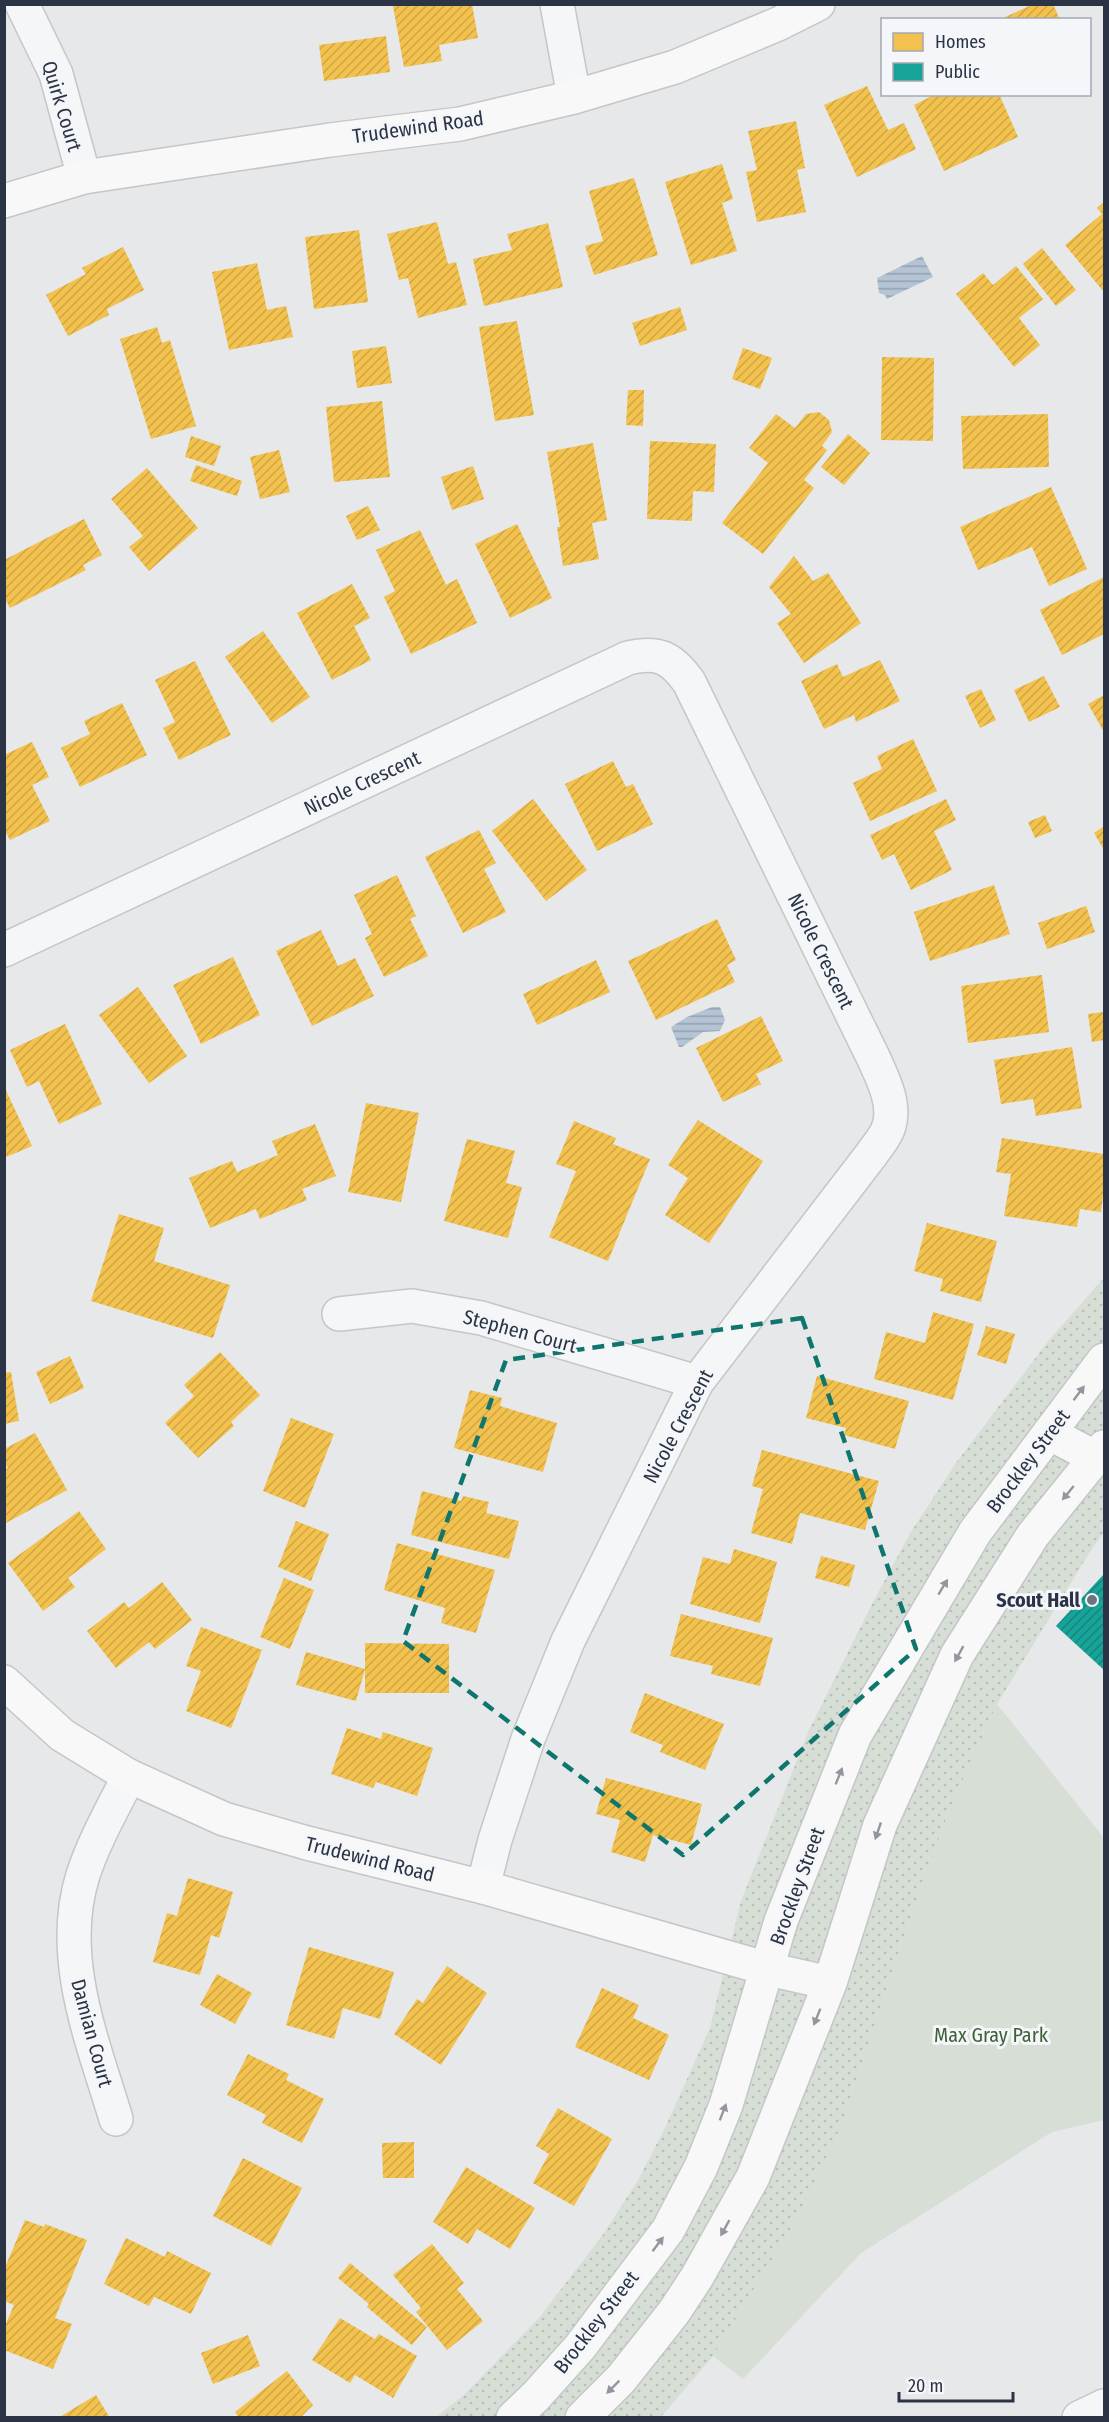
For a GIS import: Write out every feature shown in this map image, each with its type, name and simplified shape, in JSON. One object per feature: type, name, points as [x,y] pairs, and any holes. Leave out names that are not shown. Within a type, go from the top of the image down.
[{"type":"main road","name":"Trudewind Road","points":[[4,201],[84,177],[330,140],[460,124],[574,97],[675,67],[778,24],[818,4]]},
{"type":"main road","name":"Brockley Street","points":[[513,2418],[536,2396],[579,2347],[668,2230],[702,2167],[726,2105],[781,1921],[855,1735],[975,1532],[1104,1360]]},
{"type":"main road","points":[[582,2418],[621,2379],[674,2312],[697,2277],[753,2177],[830,1983],[880,1825],[957,1655],[1034,1534],[1102,1457],[1049,1433]]},
{"type":"main road","name":"Trudewind Road","points":[[4,1682],[62,1735],[129,1776],[224,1819],[307,1843],[483,1887],[768,1969],[830,1983]]},
{"type":"street","name":"Quirk Court","points":[[22,4],[56,74],[84,177]]},
{"type":"street","points":[[557,4],[574,97]]},
{"type":"street","name":"Nicole Crescent","points":[[4,950],[628,658],[655,655],[664,657],[689,682],[873,1056],[888,1092],[889,1126],[885,1136],[698,1382],[568,1641],[528,1739],[495,1840],[483,1887]]},
{"type":"street","name":"Stephen Court","points":[[339,1314],[412,1306],[481,1318],[698,1382]]},
{"type":"street","name":"Damian Court","points":[[116,2119],[84,2014],[76,1972],[73,1931],[75,1904],[83,1874],[129,1776]]},
{"type":"street","points":[[1079,2418],[1104,2406]]},
{"type":"highlighted area","points":[[802,1318],[916,1649],[683,1855],[403,1641],[506,1360]]},
{"type":"green space","points":[[1104,1278],[1104,1532],[997,1704],[949,1811],[906,1930],[842,2124],[796,2220],[713,2356],[661,2417],[435,2418],[465,2394],[539,2318],[602,2236],[637,2182],[665,2128],[710,2028],[741,1901],[809,1730],[871,1606],[909,1535],[956,1463],[1049,1340]]},
{"type":"green space","name":"Max Gray Park","points":[[997,1704],[1104,1838],[1104,2120],[1052,2132],[861,2253],[743,2379],[713,2356],[796,2220],[842,2124],[906,1930],[949,1811]]},
{"type":"water","points":[[922,256],[933,277],[887,299],[885,295],[879,293],[877,278]]},
{"type":"water","points":[[712,1007],[720,1007],[725,1020],[720,1031],[703,1032],[679,1047],[671,1027],[687,1017]]},
{"type":"building: Homes","points":[[398,4],[472,4],[478,38],[439,45],[442,61],[404,67],[393,6]]},
{"type":"building: Homes","points":[[1034,4],[1053,4],[1059,18],[1005,18]]},
{"type":"building: Homes","points":[[386,36],[390,72],[324,81],[319,45]]},
{"type":"building: Homes","points":[[867,86],[888,130],[904,123],[916,149],[857,177],[824,105]]},
{"type":"building: Homes","points":[[932,96],[1000,96],[1018,137],[944,171],[914,105]]},
{"type":"building: Homes","points":[[796,121],[805,168],[797,170],[806,212],[757,222],[746,172],[757,170],[748,131]]},
{"type":"building: Homes","points":[[722,164],[733,199],[722,203],[737,251],[691,265],[665,182]]},
{"type":"building: Homes","points":[[634,178],[658,255],[594,275],[585,246],[603,241],[589,191]]},
{"type":"building: Homes","points":[[1104,202],[1104,292],[1065,245],[1102,214],[1097,208]]},
{"type":"building: Homes","points":[[437,222],[448,264],[456,262],[467,305],[418,318],[408,278],[399,280],[387,234]]},
{"type":"building: Homes","points":[[548,223],[563,287],[484,306],[473,259],[512,250],[507,234]]},
{"type":"building: Homes","points":[[359,230],[368,302],[314,309],[305,237]]},
{"type":"building: Homes","points":[[123,247],[144,290],[107,309],[109,315],[68,336],[46,295],[86,274],[82,268]]},
{"type":"building: Homes","points":[[1042,248],[1076,290],[1056,306],[1023,264]]},
{"type":"building: Homes","points":[[257,263],[267,310],[286,306],[293,337],[229,350],[212,272]]},
{"type":"building: Homes","points":[[1016,266],[1043,299],[1019,318],[1040,345],[1014,367],[956,294],[983,273],[993,285]]},
{"type":"building: Homes","points":[[680,307],[687,330],[640,346],[632,323]]},
{"type":"building: Homes","points":[[517,321],[534,415],[495,421],[479,327]]},
{"type":"building: Homes","points":[[157,327],[162,343],[170,340],[196,426],[151,439],[120,339]]},
{"type":"building: Homes","points":[[386,346],[392,383],[357,388],[352,351]]},
{"type":"building: Homes","points":[[743,348],[772,358],[760,389],[732,379]]},
{"type":"building: Homes","points":[[882,357],[934,358],[933,441],[881,440]]},
{"type":"building: Homes","points":[[628,390],[644,390],[643,426],[626,425]]},
{"type":"building: Homes","points":[[382,401],[390,477],[334,482],[326,407]]},
{"type":"building: Homes","points":[[819,412],[829,420],[832,432],[822,446],[827,450],[804,480],[814,488],[763,554],[722,523],[768,463],[749,448],[776,414],[795,428],[806,414]]},
{"type":"building: Homes","points":[[1048,414],[1049,467],[963,469],[961,416]]},
{"type":"building: Homes","points":[[848,434],[870,453],[844,485],[821,467]]},
{"type":"building: Homes","points":[[191,436],[221,446],[214,466],[185,457]]},
{"type":"building: Homes","points":[[650,441],[716,444],[714,492],[693,491],[692,521],[647,519]]},
{"type":"building: Homes","points":[[593,443],[607,520],[592,523],[599,559],[563,566],[557,527],[560,527],[547,452]]},
{"type":"building: Homes","points":[[279,450],[290,492],[260,499],[250,457]]},
{"type":"building: Homes","points":[[196,465],[242,481],[237,496],[190,481]]},
{"type":"building: Homes","points":[[473,466],[484,499],[452,510],[441,477]]},
{"type":"building: Homes","points":[[147,468],[198,528],[149,571],[129,547],[143,536],[111,499]]},
{"type":"building: Homes","points":[[1051,487],[1087,569],[1049,586],[1032,547],[978,570],[960,527]]},
{"type":"building: Homes","points":[[368,506],[380,530],[357,540],[346,516]]},
{"type":"building: Homes","points":[[84,519],[102,555],[83,565],[86,570],[10,608],[4,597],[4,560]]},
{"type":"building: Homes","points":[[517,524],[552,598],[510,618],[475,544]]},
{"type":"building: Homes","points":[[420,530],[446,585],[457,579],[477,623],[411,654],[384,597],[395,591],[376,550]]},
{"type":"building: Homes","points":[[794,556],[813,581],[828,573],[861,623],[804,663],[777,623],[791,614],[769,587]]},
{"type":"building: Homes","points":[[1104,577],[1104,634],[1062,655],[1040,610]]},
{"type":"building: Homes","points":[[352,584],[370,618],[354,626],[371,660],[332,680],[297,613]]},
{"type":"building: Homes","points":[[263,631],[310,697],[272,723],[225,657]]},
{"type":"building: Homes","points":[[880,660],[900,701],[856,722],[854,715],[824,729],[801,681],[837,664],[843,677]]},
{"type":"building: Homes","points":[[195,661],[231,735],[179,760],[163,728],[175,722],[155,680]]},
{"type":"building: Homes","points":[[1044,676],[1060,707],[1029,722],[1014,690]]},
{"type":"building: Homes","points":[[981,689],[996,720],[980,728],[965,696]]},
{"type":"building: Homes","points":[[1104,695],[1104,732],[1088,704]]},
{"type":"building: Homes","points":[[122,703],[147,755],[80,787],[61,748],[90,734],[84,721]]},
{"type":"building: Homes","points":[[913,739],[937,791],[870,821],[853,783],[882,769],[877,756]]},
{"type":"building: Homes","points":[[32,742],[49,777],[32,785],[50,821],[10,840],[4,829],[4,755]]},
{"type":"building: Homes","points":[[613,761],[626,787],[633,784],[653,824],[597,851],[565,784]]},
{"type":"building: Homes","points":[[533,799],[587,870],[546,901],[492,831]]},
{"type":"building: Homes","points":[[946,799],[956,820],[934,831],[952,870],[911,890],[894,854],[882,860],[870,835]]},
{"type":"building: Homes","points":[[1045,815],[1052,831],[1035,838],[1028,822]]},
{"type":"building: Homes","points":[[1104,826],[1104,850],[1094,833]]},
{"type":"building: Homes","points":[[479,830],[496,863],[484,869],[506,912],[463,933],[425,857]]},
{"type":"building: Homes","points":[[397,875],[416,916],[410,919],[428,956],[384,977],[365,938],[372,934],[354,895]]},
{"type":"building: Homes","points":[[994,885],[1010,934],[930,961],[914,912]]},
{"type":"building: Homes","points":[[1086,906],[1095,932],[1047,949],[1038,923]]},
{"type":"building: Homes","points":[[717,919],[736,960],[727,965],[735,982],[656,1020],[628,961]]},
{"type":"building: Homes","points":[[321,930],[338,966],[355,958],[374,996],[312,1026],[276,951]]},
{"type":"building: Homes","points":[[233,957],[260,1015],[201,1044],[173,985]]},
{"type":"building: Homes","points":[[596,960],[610,992],[537,1025],[523,994]]},
{"type":"building: Homes","points":[[1042,975],[1049,1032],[968,1043],[961,986]]},
{"type":"building: Homes","points":[[138,987],[187,1056],[149,1083],[99,1015]]},
{"type":"building: Homes","points":[[1104,1012],[1104,1040],[1092,1042],[1088,1014]]},
{"type":"building: Homes","points":[[761,1016],[783,1061],[756,1074],[761,1084],[723,1102],[696,1048]]},
{"type":"building: Homes","points":[[65,1024],[102,1104],[59,1124],[39,1081],[27,1087],[10,1050]]},
{"type":"building: Homes","points":[[1072,1047],[1082,1108],[1036,1116],[1033,1099],[1001,1104],[994,1060]]},
{"type":"building: Homes","points":[[4,1086],[32,1146],[4,1158]]},
{"type":"building: Homes","points":[[366,1103],[419,1113],[401,1202],[348,1192]]},
{"type":"building: Homes","points":[[698,1120],[763,1161],[709,1243],[665,1215],[688,1178],[668,1165]]},
{"type":"building: Homes","points":[[574,1121],[616,1138],[613,1144],[650,1159],[608,1261],[549,1237],[576,1171],[556,1164]]},
{"type":"building: Homes","points":[[315,1124],[336,1176],[302,1189],[307,1200],[260,1219],[256,1209],[210,1228],[189,1178],[232,1161],[237,1172],[278,1155],[272,1141]]},
{"type":"building: Homes","points":[[1002,1138],[1104,1154],[1104,1189],[1101,1212],[1080,1209],[1077,1227],[1004,1216],[1011,1174],[996,1172]]},
{"type":"building: Homes","points":[[467,1139],[515,1151],[506,1183],[522,1187],[508,1238],[444,1221]]},
{"type":"building: Homes","points":[[119,1214],[164,1228],[154,1261],[230,1285],[213,1338],[91,1301]]},
{"type":"building: Homes","points":[[927,1223],[997,1241],[981,1302],[940,1291],[943,1279],[914,1271]]},
{"type":"building: Homes","points":[[933,1312],[974,1324],[953,1400],[874,1379],[886,1332],[925,1343]]},
{"type":"building: Homes","points":[[986,1326],[1015,1334],[1006,1364],[977,1355]]},
{"type":"building: Homes","points":[[220,1352],[260,1395],[231,1422],[234,1426],[198,1458],[165,1423],[194,1396],[184,1385]]},
{"type":"building: Homes","points":[[70,1356],[84,1388],[50,1404],[36,1372]]},
{"type":"building: Homes","points":[[11,1372],[19,1421],[4,1424],[4,1373]]},
{"type":"building: Homes","points":[[817,1376],[909,1401],[895,1449],[844,1435],[846,1428],[806,1418]]},
{"type":"building: Homes","points":[[470,1390],[502,1398],[500,1406],[557,1423],[543,1472],[454,1448]]},
{"type":"building: Homes","points":[[291,1418],[334,1434],[305,1508],[263,1491]]},
{"type":"building: Homes","points":[[35,1433],[67,1490],[4,1524],[4,1470],[8,1468],[4,1462],[4,1449]]},
{"type":"building: Homes","points":[[762,1450],[879,1481],[865,1530],[800,1513],[792,1544],[751,1533],[763,1489],[752,1486]]},
{"type":"building: Homes","points":[[422,1491],[461,1501],[463,1496],[489,1502],[486,1513],[519,1521],[509,1559],[411,1535]]},
{"type":"building: Homes","points":[[79,1511],[106,1549],[68,1578],[75,1587],[43,1611],[8,1563]]},
{"type":"building: Homes","points":[[296,1521],[329,1534],[311,1581],[278,1567]]},
{"type":"building: Homes","points":[[397,1543],[495,1570],[476,1633],[441,1623],[445,1608],[384,1590]]},
{"type":"building: Homes","points":[[734,1549],[777,1562],[760,1623],[690,1604],[703,1557],[730,1564]]},
{"type":"building: Homes","points":[[821,1556],[855,1565],[849,1587],[815,1578]]},
{"type":"building: Homes","points":[[284,1578],[314,1590],[290,1649],[260,1637]]},
{"type":"building: Homes","points":[[162,1582],[192,1620],[155,1649],[149,1642],[116,1668],[87,1631],[124,1602],[129,1608]]},
{"type":"building: Homes","points":[[681,1614],[773,1638],[760,1686],[711,1674],[713,1666],[670,1656]]},
{"type":"building: Homes","points":[[201,1627],[262,1650],[231,1728],[186,1711],[201,1671],[186,1666]]},
{"type":"building: Homes","points":[[365,1643],[449,1644],[449,1693],[365,1693]]},
{"type":"building: Homes","points":[[306,1652],[365,1669],[356,1701],[296,1685]]},
{"type":"building: Homes","points":[[645,1693],[724,1724],[705,1770],[660,1752],[663,1745],[630,1732]]},
{"type":"building: Homes","points":[[347,1728],[381,1739],[383,1732],[433,1748],[417,1796],[376,1782],[373,1788],[331,1774]]},
{"type":"building: Homes","points":[[606,1778],[702,1804],[691,1845],[653,1835],[645,1862],[611,1852],[620,1820],[596,1814]]},
{"type":"building: Homes","points":[[188,1878],[233,1892],[219,1938],[211,1935],[200,1975],[153,1962],[167,1913],[177,1916]]},
{"type":"building: Homes","points":[[309,1947],[394,1972],[380,2019],[343,2008],[334,2039],[286,2025]]},
{"type":"building: Homes","points":[[447,1966],[487,1993],[441,2065],[394,2034],[417,1999],[423,2003]]},
{"type":"building: Homes","points":[[217,1974],[252,1993],[235,2024],[200,2005]]},
{"type":"building: Homes","points":[[602,1988],[639,2005],[633,2018],[669,2035],[649,2080],[575,2047]]},
{"type":"building: Homes","points":[[248,2054],[289,2074],[286,2080],[324,2099],[302,2143],[262,2123],[266,2115],[227,2095]]},
{"type":"building: Homes","points":[[558,2108],[612,2139],[574,2206],[533,2183],[549,2154],[536,2146]]},
{"type":"building: Homes","points":[[414,2142],[414,2178],[383,2178],[382,2143]]},
{"type":"building: Homes","points":[[243,2158],[302,2188],[271,2246],[213,2216]]},
{"type":"building: Homes","points":[[466,2167],[535,2208],[510,2249],[477,2229],[468,2244],[433,2222]]},
{"type":"building: Homes","points":[[25,2220],[44,2227],[45,2224],[87,2240],[55,2318],[72,2324],[53,2369],[4,2350],[4,2328],[14,2305],[4,2301],[6,2290],[4,2289],[4,2270]]},
{"type":"building: Homes","points":[[126,2238],[165,2257],[167,2251],[211,2273],[191,2314],[154,2297],[149,2306],[104,2284]]},
{"type":"building: Homes","points":[[432,2244],[464,2283],[457,2289],[483,2321],[447,2350],[416,2312],[421,2308],[393,2275]]},
{"type":"building: Homes","points":[[350,2263],[427,2327],[412,2345],[367,2307],[369,2304],[338,2278]]},
{"type":"building: Homes","points":[[340,2318],[375,2339],[379,2334],[417,2356],[393,2398],[355,2375],[350,2383],[312,2360]]},
{"type":"building: Homes","points":[[248,2335],[260,2366],[213,2384],[201,2353]]},
{"type":"building: Homes","points":[[287,2371],[313,2405],[300,2418],[239,2418],[235,2412]]},
{"type":"building: Homes","points":[[96,2395],[110,2418],[58,2418]]},
{"type":"building: Public","name":"Scout Hall","points":[[1104,1574],[1104,1670],[1056,1626]]},
{"type":"place","name":"Scout Hall","points":[[1092,1600]]}]
